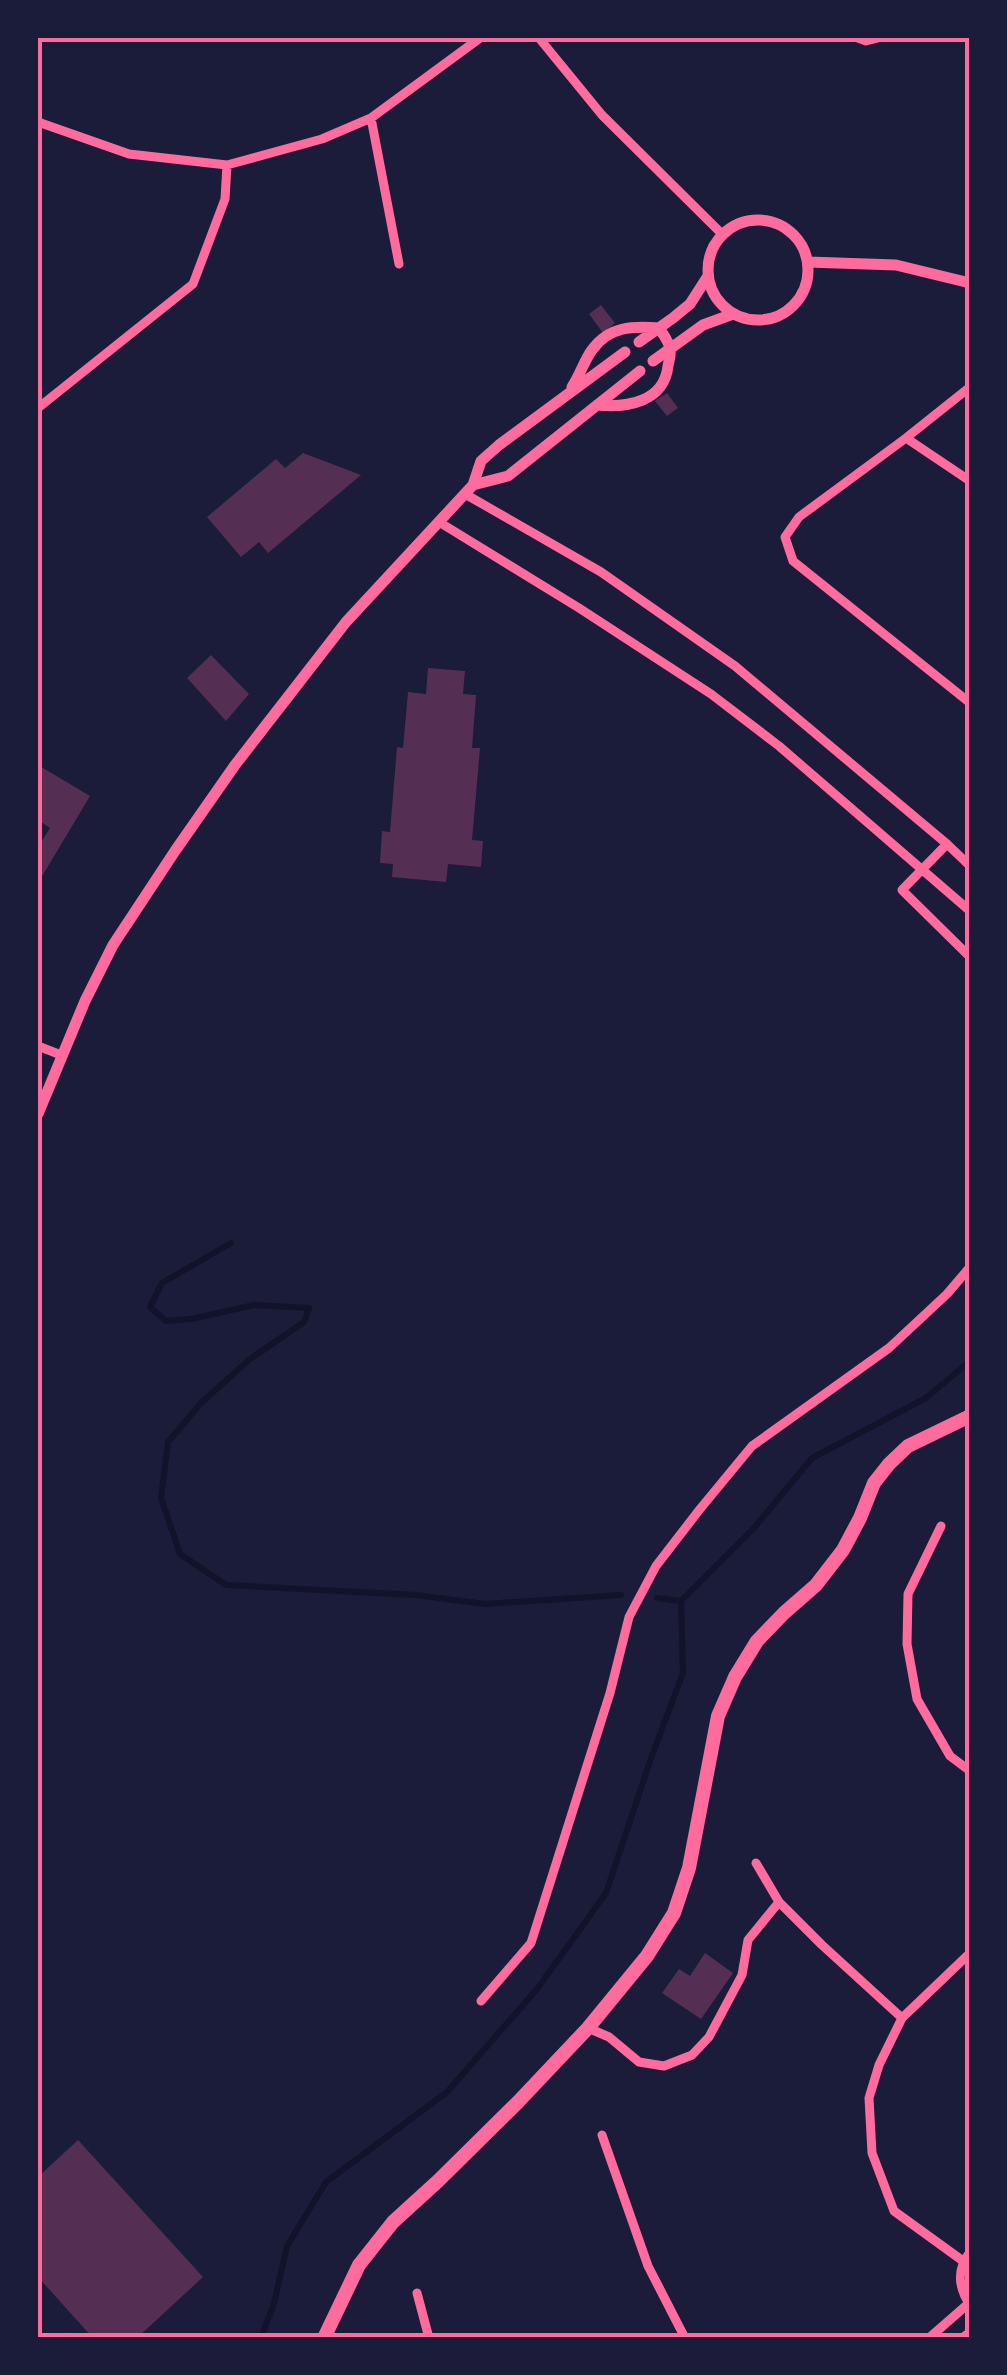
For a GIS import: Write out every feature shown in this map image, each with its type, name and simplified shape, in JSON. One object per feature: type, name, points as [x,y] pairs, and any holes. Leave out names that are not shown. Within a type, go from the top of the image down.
[{"type":"main road","points":[[324,2338],[359,2264],[392,2222],[492,2129],[588,2028],[647,1956],[674,1913],[689,1868],[718,1716],[735,1677],[758,1641],[816,1585],[843,1550],[874,1483],[889,1464],[908,1446],[970,1416]]},
{"type":"street","points":[[38,122],[129,154],[227,165],[322,139],[371,118],[480,38]]},
{"type":"street","points":[[539,38],[602,115],[723,235]]},
{"type":"street","points":[[858,38],[878,38]]},
{"type":"street","points":[[371,118],[399,264]]},
{"type":"street","points":[[38,408],[192,284],[225,200],[227,165]]},
{"type":"street","points":[[750,221],[766,221],[794,234],[808,262],[804,293],[780,316],[765,320],[748,320],[733,314],[712,291],[708,276],[714,247],[723,235],[750,221]]},
{"type":"street","points":[[808,262],[896,265],[970,284]]},
{"type":"street","points":[[639,342],[690,304],[708,276]]},
{"type":"street","points":[[653,361],[703,326],[733,314]]},
{"type":"street","points":[[567,394],[590,352],[602,339],[632,326],[659,328]]},
{"type":"street","points":[[597,406],[632,405],[660,388],[667,375],[671,348],[659,328]]},
{"type":"street","points":[[38,1114],[42,1093],[113,945],[146,892],[346,622],[469,490],[482,461],[626,352]]},
{"type":"street","points":[[469,490],[508,476],[640,371]]},
{"type":"street","points":[[970,387],[799,516],[786,537],[793,561],[970,704]]},
{"type":"street","points":[[906,438],[970,481]]},
{"type":"street","points":[[469,490],[601,572],[735,666],[970,866]]},
{"type":"street","points":[[439,522],[712,694],[779,746],[970,911]]},
{"type":"street","points":[[947,844],[902,890],[970,957]]},
{"type":"street","points":[[38,1046],[61,1056]]},
{"type":"street","points":[[480,2000],[531,1944],[610,1693],[629,1616],[656,1566],[752,1446],[889,1348],[970,1267]]},
{"type":"street","points":[[941,1526],[908,1594],[906,1644],[917,1699],[950,1756],[970,1771]]},
{"type":"street","points":[[756,1863],[779,1902],[902,2018]]},
{"type":"street","points":[[588,2028],[609,2036],[639,2062],[664,2066],[692,2055],[709,2037],[742,1975],[748,1940],[779,1902]]},
{"type":"street","points":[[929,2338],[969,2305],[959,2276],[966,2257],[894,2211],[872,2152],[869,2098],[879,2064],[902,2018],[970,1953]]},
{"type":"street","points":[[602,2135],[648,2266],[685,2338]]},
{"type":"street","points":[[416,2293],[429,2338]]},
{"type":"street","points":[[962,2338],[970,2332]]},
{"type":"building","points":[[601,305],[615,323],[603,333],[589,314]]},
{"type":"building","points":[[667,393],[678,408],[667,416],[655,401]]},
{"type":"building","points":[[303,453],[361,475],[268,553],[259,542],[241,557],[207,517],[276,459],[285,468]]},
{"type":"building","points":[[211,655],[249,694],[226,721],[187,678]]},
{"type":"building","points":[[428,668],[465,671],[463,694],[476,695],[472,748],[480,748],[472,840],[483,841],[481,867],[448,864],[446,882],[392,877],[393,864],[380,863],[382,831],[390,832],[397,747],[403,748],[408,692],[426,694]]},
{"type":"building","points":[[38,765],[90,796],[38,883],[38,847],[50,828],[38,820]]},
{"type":"building","points":[[705,1953],[733,1973],[701,2019],[662,1993],[679,1969],[690,1976]]},
{"type":"building","points":[[78,2140],[203,2277],[137,2338],[93,2338],[38,2277],[38,2177]]},
{"type":"waterway","points":[[231,1243],[162,1283],[150,1307],[166,1321],[254,1305],[309,1308],[304,1322],[250,1359],[201,1403],[168,1442],[161,1498],[180,1554],[226,1585],[415,1595],[485,1604],[621,1595]]},
{"type":"waterway","points":[[261,2338],[287,2246],[326,2182],[447,2092],[537,1989],[606,1893],[683,1673],[681,1601],[753,1529],[812,1458],[926,1398],[970,1361]]},
{"type":"waterway","points":[[657,1598],[680,1601]]}]
